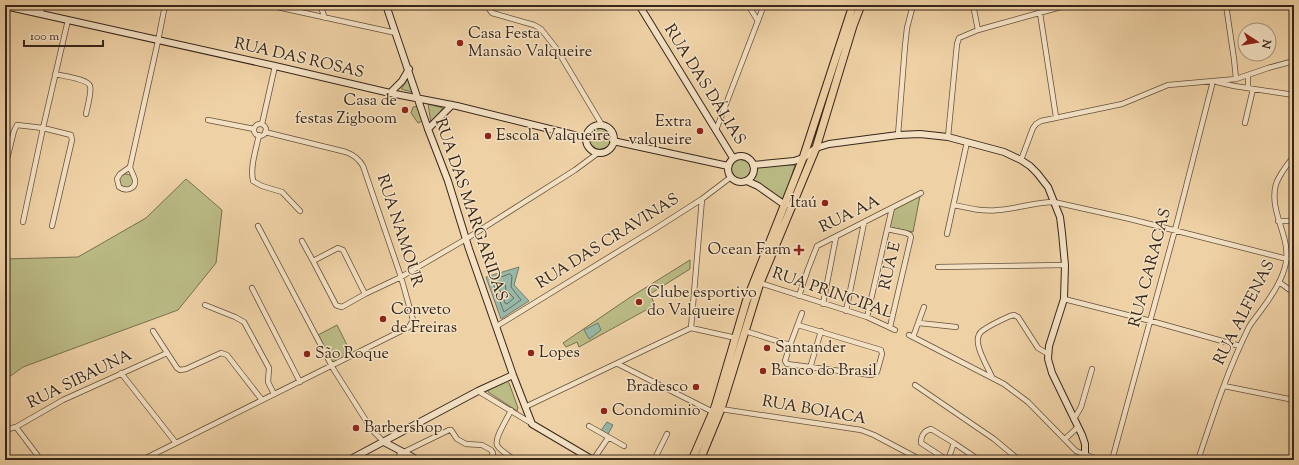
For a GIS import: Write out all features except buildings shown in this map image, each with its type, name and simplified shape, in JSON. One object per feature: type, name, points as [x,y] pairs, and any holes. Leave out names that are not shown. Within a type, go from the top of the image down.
[{"type":"main road","points":[[692,460],[713,412],[749,293],[802,158],[853,5]]},
{"type":"main road","points":[[700,460],[721,409],[760,283],[816,148],[853,26],[861,5]]},
{"type":"street","points":[[19,10],[26,5]]},
{"type":"street","points":[[38,5],[41,14]]},
{"type":"street","points":[[130,167],[120,174],[117,179],[119,187],[124,190],[130,189],[134,185],[135,179],[130,167],[165,5]]},
{"type":"street","points":[[268,5],[396,33]]},
{"type":"street","points":[[320,5],[325,18]]},
{"type":"street","name":"RUA DAS MARGARIDAS","points":[[386,5],[428,130],[448,181],[466,239],[513,374],[532,424]]},
{"type":"street","points":[[486,5],[492,13],[534,25],[541,29],[556,48],[602,125]]},
{"type":"street","name":"RUA DAS DÁLIAS","points":[[639,5],[733,158]]},
{"type":"street","points":[[748,5],[758,21]]},
{"type":"street","points":[[716,130],[764,5]]},
{"type":"street","points":[[898,135],[907,28],[913,5]]},
{"type":"street","points":[[973,5],[978,30]]},
{"type":"street","points":[[948,137],[959,38],[978,30],[1068,5]]},
{"type":"street","points":[[1226,5],[1236,80]]},
{"type":"street","name":"RUA DAS ROSAS","points":[[5,6],[390,93],[452,105],[586,138]]},
{"type":"street","points":[[1040,13],[1056,117]]},
{"type":"street","points":[[24,222],[43,128],[68,20]]},
{"type":"street","points":[[1021,160],[1030,135],[1036,124],[1041,121],[1122,104],[1168,84],[1236,80],[1268,68],[1294,61]]},
{"type":"street","points":[[259,136],[263,135],[265,132],[265,126],[262,124],[274,66]]},
{"type":"street","points":[[390,93],[402,81],[409,70]]},
{"type":"street","points":[[56,74],[83,80],[88,83],[90,87],[86,114]]},
{"type":"street","points":[[1245,123],[1251,89],[1248,75]]},
{"type":"street","points":[[1214,81],[1251,89],[1294,95]]},
{"type":"street","name":"RUA CARACAS","points":[[1112,460],[1151,321],[1214,81]]},
{"type":"street","points":[[428,130],[452,105]]},
{"type":"street","points":[[208,120],[254,129],[259,136]]},
{"type":"street","points":[[254,129],[257,124],[262,124]]},
{"type":"street","points":[[5,167],[14,131],[17,125],[43,128],[69,134],[72,137],[52,226]]},
{"type":"street","points":[[302,241],[335,303],[338,306],[342,306],[401,277],[466,239],[575,170],[598,153],[609,149],[613,141],[613,136],[607,127],[602,125],[597,125],[589,130],[586,138],[589,148],[598,153]]},
{"type":"street","name":"RUA NAMOUR","points":[[142,460],[332,366],[409,327],[411,324],[412,316],[401,277],[363,166],[359,160],[354,155],[346,152],[265,132]]},
{"type":"street","points":[[753,165],[788,162],[802,158],[816,148],[843,142],[898,135],[926,134],[948,137],[1004,152],[1030,166],[1043,180],[1054,202],[1061,225],[1065,265],[1064,299],[1048,354],[1052,373],[1085,444],[1085,458]]},
{"type":"street","points":[[259,136],[252,167],[253,181],[262,186],[282,192],[300,211]]},
{"type":"street","points":[[613,141],[728,166]]},
{"type":"street","points":[[948,234],[967,142]]},
{"type":"street","points":[[747,181],[752,176],[753,165],[747,157],[740,156],[733,158],[728,166],[729,174],[736,181],[747,181],[758,186],[785,204],[794,203]]},
{"type":"street","name":"RUA ALFENAS","points":[[1198,460],[1240,346],[1251,324],[1268,301],[1282,276],[1287,260],[1285,239],[1278,221],[1274,198],[1280,174],[1294,156]]},
{"type":"street","name":"RUA DAS CRAVINAS","points":[[497,326],[702,199],[731,177]]},
{"type":"street","name":"RUA AA","points":[[800,296],[817,246],[921,193]]},
{"type":"street","points":[[691,328],[702,199]]},
{"type":"street","points":[[954,205],[976,210],[996,210],[1044,202],[1054,202],[1175,230],[1287,260]]},
{"type":"street","points":[[867,317],[892,208]]},
{"type":"street","points":[[1278,221],[1294,221]]},
{"type":"street","points":[[846,310],[864,223]]},
{"type":"street","points":[[258,226],[332,366],[372,430],[384,442],[418,460]]},
{"type":"street","name":"RUA E","points":[[887,229],[906,233],[911,237],[893,328]]},
{"type":"street","points":[[823,304],[836,237]]},
{"type":"street","points":[[314,261],[340,248],[343,250],[365,294]]},
{"type":"street","points":[[938,266],[1065,265]]},
{"type":"street","points":[[1279,282],[1294,293]]},
{"type":"street","name":"RUA PRINCIPAL","points":[[760,283],[867,317],[893,328]]},
{"type":"street","points":[[252,288],[300,382]]},
{"type":"street","points":[[1064,299],[1240,346]]},
{"type":"street","points":[[205,305],[244,322],[269,368],[268,382],[274,394]]},
{"type":"street","points":[[924,307],[919,323],[911,336],[1004,384],[1028,402],[1076,451],[1085,458],[1101,460]]},
{"type":"street","points":[[798,325],[882,350],[876,374],[871,375],[810,368],[789,365],[786,363],[790,345],[802,313]]},
{"type":"street","points":[[992,377],[979,349],[977,338],[982,331],[1010,316],[1014,315],[1018,317],[1038,348],[1048,354]]},
{"type":"street","points":[[919,323],[956,327]]},
{"type":"street","points":[[525,407],[691,328],[736,338]]},
{"type":"street","points":[[153,331],[177,368],[180,370],[186,369],[224,353],[231,358],[262,400]]},
{"type":"street","points":[[745,331],[790,345]]},
{"type":"street","points":[[810,368],[821,332]]},
{"type":"street","name":"RUA SIBAUNA","points":[[5,430],[16,427],[63,400],[167,353]]},
{"type":"street","points":[[618,364],[713,412]]},
{"type":"street","points":[[1074,419],[1081,407],[1092,369]]},
{"type":"street","points":[[121,373],[176,444]]},
{"type":"street","points":[[349,460],[513,374]]},
{"type":"street","points":[[915,386],[994,439],[1019,460]]},
{"type":"street","points":[[1224,386],[1294,400]]},
{"type":"street","points":[[478,391],[593,460],[608,438]]},
{"type":"street","name":"RUA BOIACA","points":[[721,409],[861,430],[874,435],[921,460]]},
{"type":"street","points":[[511,410],[497,438],[497,445],[515,460]]},
{"type":"street","points":[[588,426],[624,446]]},
{"type":"street","points":[[16,427],[41,460]]},
{"type":"street","points":[[1065,439],[1078,427]]},
{"type":"street","points":[[954,443],[947,460],[921,443],[921,437],[926,431],[931,429],[954,443],[979,460]]},
{"type":"street","points":[[396,460],[403,452],[448,430],[451,430],[457,439],[466,444],[482,445],[491,450],[493,454],[490,460]]},
{"type":"street","points":[[654,460],[667,434]]},
{"type":"green space","points":[[408,79],[412,92],[401,89]]},
{"type":"green space","points":[[428,104],[443,108],[431,123]]},
{"type":"green space","points":[[421,106],[425,120],[418,123],[411,113],[413,107]]},
{"type":"green space","points":[[600,126],[611,134],[612,140],[609,147],[597,150],[589,143],[587,137],[592,129]]},
{"type":"green space","points":[[738,159],[747,161],[750,165],[795,165],[784,200],[756,182],[733,176],[732,166]]},
{"type":"green space","points":[[123,174],[129,174],[133,178],[133,184],[129,188],[123,188],[119,184],[119,178]]},
{"type":"green space","points":[[186,179],[222,210],[216,263],[178,310],[23,367],[5,380],[5,259],[78,257],[146,218]]},
{"type":"green space","points":[[920,196],[913,232],[889,227],[893,210]]},
{"type":"green space","name":"Clube esportivo do Valqueire","points":[[690,260],[690,269],[650,294],[655,305],[579,347],[577,342],[566,347],[563,343],[629,298]]},
{"type":"green space","points":[[337,325],[352,355],[329,365],[326,360],[331,361],[318,335]]},
{"type":"green space","points":[[507,381],[518,408],[517,411],[488,392],[488,389]]},
{"type":"water","points":[[519,267],[514,285],[529,301],[501,319],[486,277]]},
{"type":"water","points":[[598,323],[601,330],[589,339],[584,330]]},
{"type":"water","points":[[607,422],[613,425],[607,436],[600,432]]},
{"type":"place","name":"Casa Festa Mansão Valqueire","points":[[460,43]]},
{"type":"place","name":"Casa de festas Zigboom","points":[[405,110]]},
{"type":"place","name":"Extra valqueire","points":[[700,131]]},
{"type":"place","name":"Escola Valqueire","points":[[488,136]]},
{"type":"place","name":"Itaú","points":[[825,203]]},
{"type":"place","name":"Ocean Farm","points":[[799,250]]},
{"type":"place","name":"Clube esportivo do Valqueire","points":[[639,302]]},
{"type":"place","name":"Conveto de Freiras","points":[[383,319]]},
{"type":"place","name":"Santander","points":[[767,348]]},
{"type":"place","name":"Lopes","points":[[531,353]]},
{"type":"place","name":"São Roque","points":[[307,354]]},
{"type":"place","name":"Banco do Brasil","points":[[763,371]]},
{"type":"place","name":"Bradesco","points":[[696,387]]},
{"type":"place","name":"Condominio","points":[[604,411]]},
{"type":"place","name":"Barbershop","points":[[356,428]]}]
